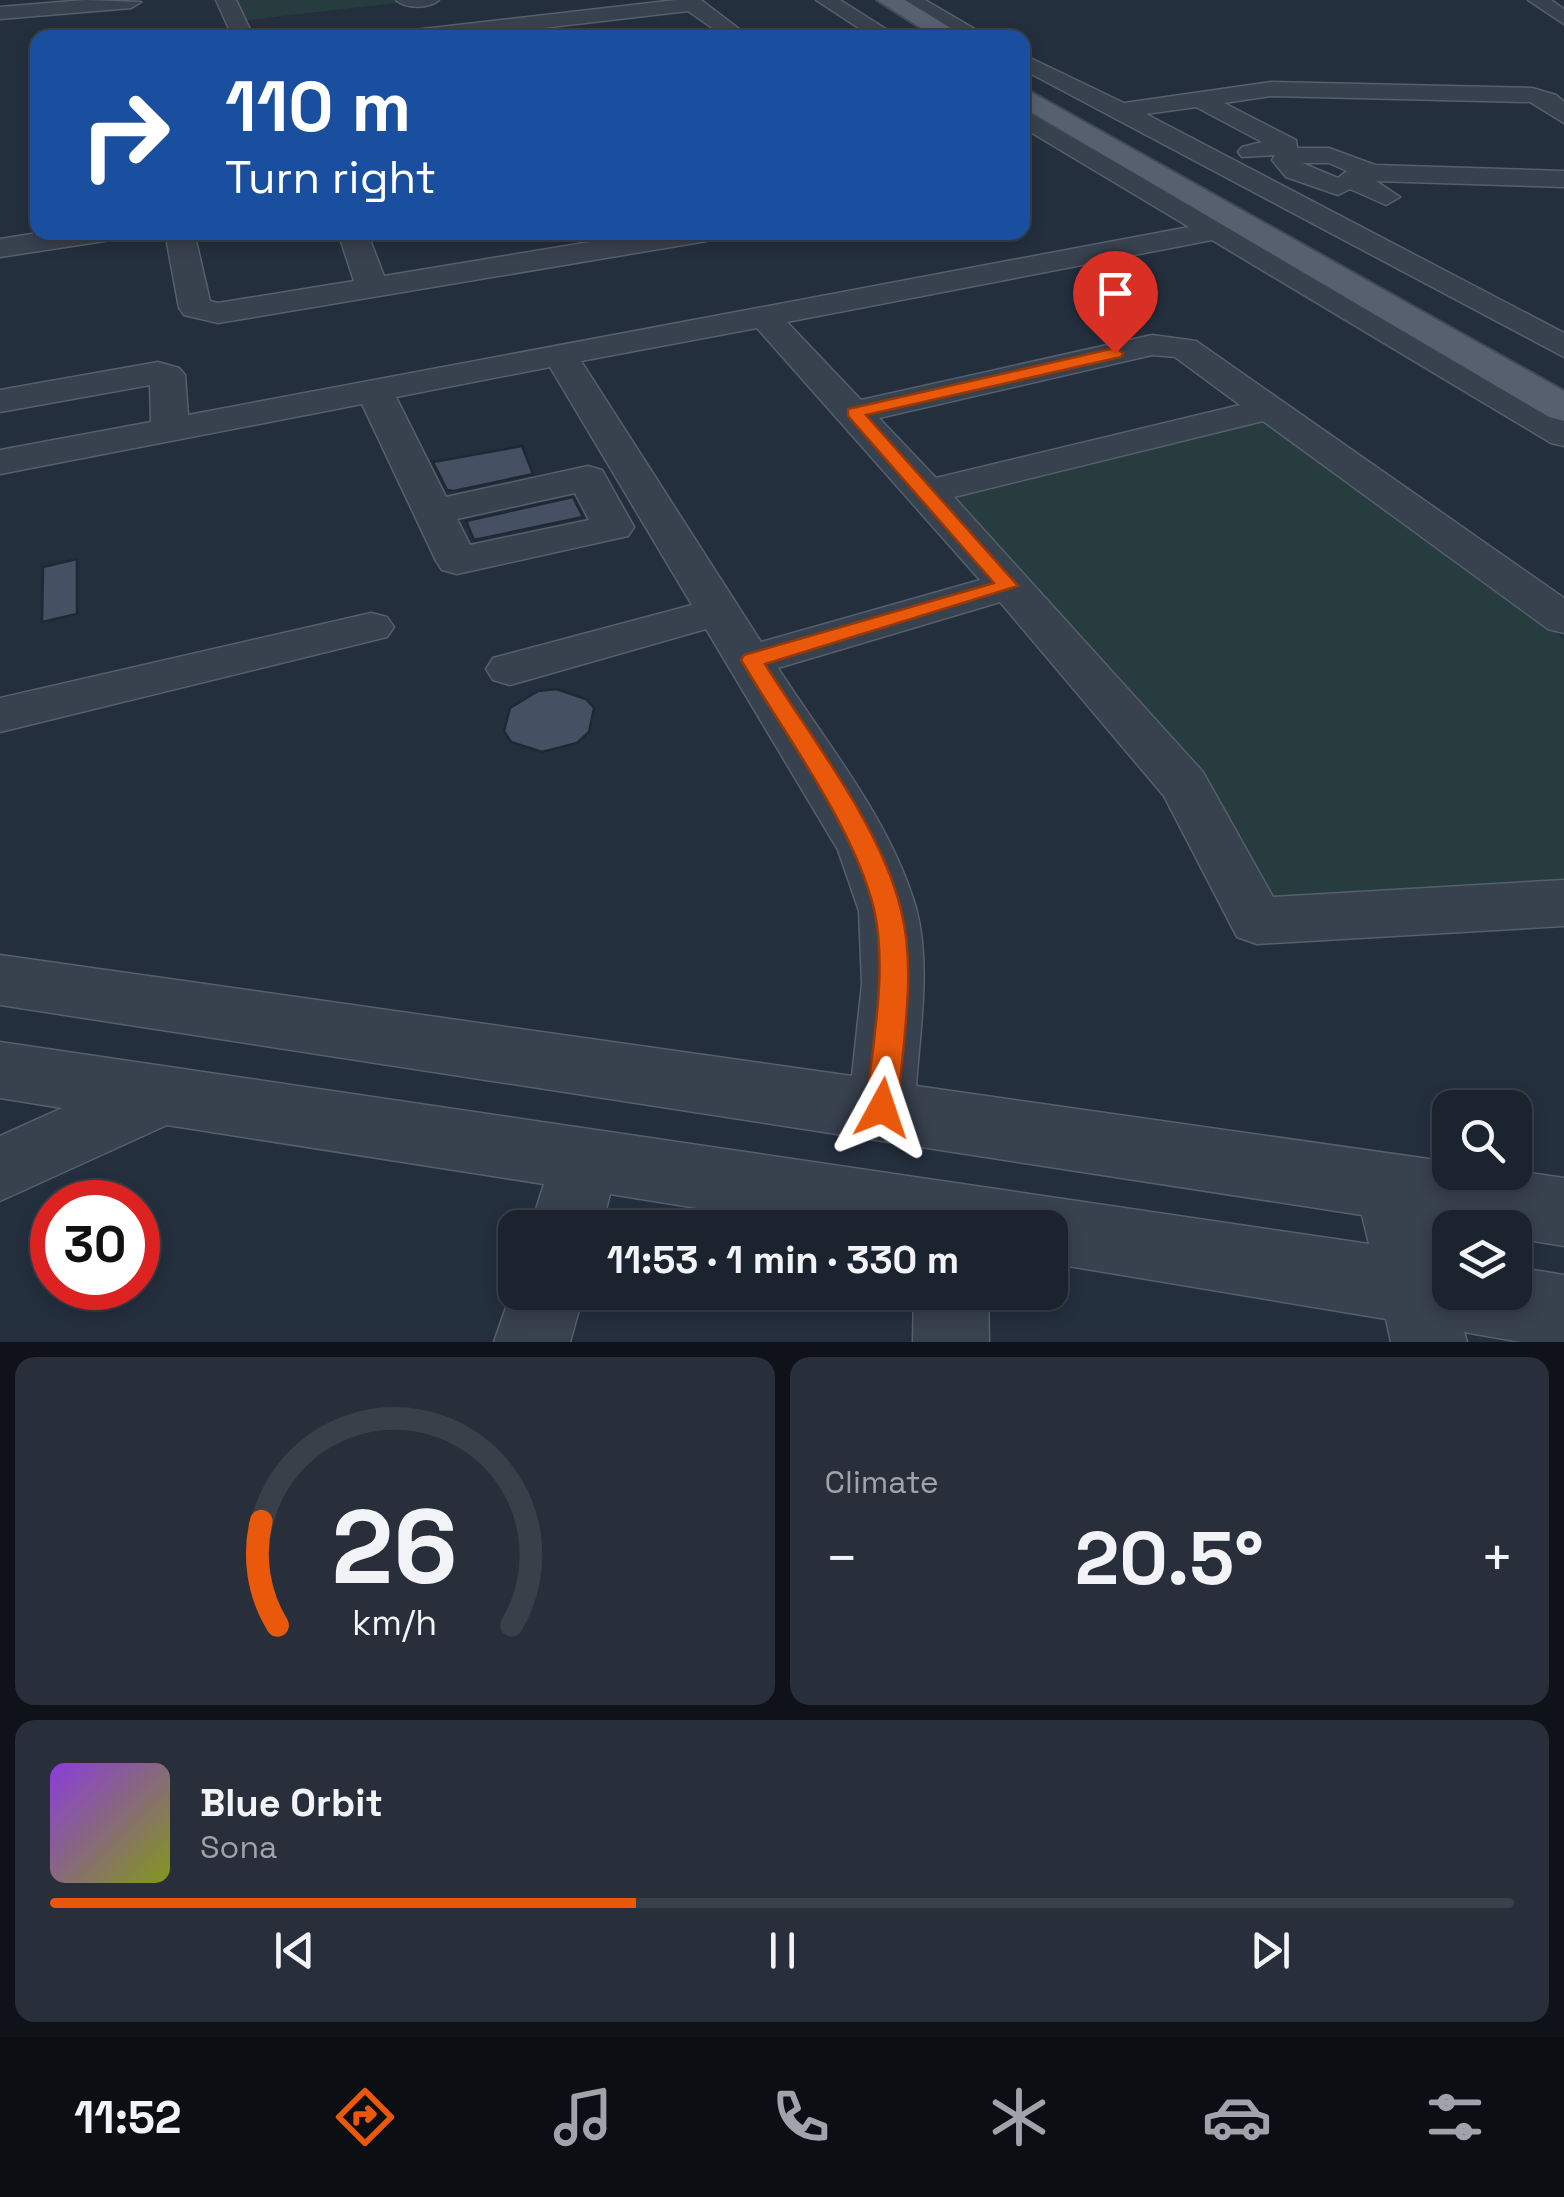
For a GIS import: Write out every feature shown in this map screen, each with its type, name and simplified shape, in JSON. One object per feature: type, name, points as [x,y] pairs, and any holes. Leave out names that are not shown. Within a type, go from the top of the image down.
[{"type":"main road","points":[[856,0],[908,30]]},
{"type":"main road","points":[[888,0],[941,30]]},
{"type":"main road","points":[[1030,78],[1564,373]]},
{"type":"main road","points":[[1030,100],[1564,408]]},
{"type":"street","points":[[226,0],[240,30]]},
{"type":"street","points":[[406,0],[429,0]]},
{"type":"street","points":[[826,0],[877,30]]},
{"type":"street","points":[[910,0],[965,30]]},
{"type":"street","points":[[1538,0],[1564,18]]},
{"type":"street","points":[[466,30],[690,2],[730,30]]},
{"type":"street","points":[[0,13],[133,6]]},
{"type":"street","points":[[595,15],[611,30]]},
{"type":"street","points":[[1030,64],[1320,213],[1564,347]]},
{"type":"street","points":[[1120,111],[1286,89],[1532,95],[1548,100],[1564,116]]},
{"type":"street","points":[[1209,98],[1287,145],[1213,158]]},
{"type":"street","points":[[1209,98],[1368,183],[1426,192],[1564,196]]},
{"type":"street","points":[[1030,121],[1564,435]]},
{"type":"street","points":[[1320,213],[1368,183],[1564,179]]},
{"type":"street","points":[[0,462],[764,316],[1040,251],[1212,231]]},
{"type":"street","points":[[0,248],[52,240]]},
{"type":"street","points":[[181,240],[195,308],[208,312],[658,240]]},
{"type":"street","points":[[355,240],[372,287]]},
{"type":"street","points":[[764,316],[927,492],[1185,784],[1257,921],[1564,903]]},
{"type":"street","points":[[854,412],[1160,344],[1192,352],[1559,609]]},
{"type":"street","points":[[559,353],[864,847],[888,911],[892,984],[882,1108]]},
{"type":"street","points":[[0,401],[158,373],[167,376],[170,428]]},
{"type":"street","points":[[373,388],[434,512]]},
{"type":"street","points":[[927,492],[1272,408]]},
{"type":"street","points":[[752,660],[1007,586]]},
{"type":"street","points":[[510,670],[721,611]]},
{"type":"street","points":[[0,716],[371,627]]},
{"type":"street","points":[[0,980],[1564,1212]]},
{"type":"street","points":[[0,1070],[586,1157],[892,1210]]},
{"type":"street","points":[[0,1168],[160,1096]]},
{"type":"street","points":[[570,1210],[586,1157]]},
{"type":"street","points":[[1392,1189],[1424,1315]]},
{"type":"street","points":[[1068,1233],[1424,1315],[1564,1312]]},
{"type":"street","points":[[532,1342],[542,1310]]},
{"type":"street","points":[[950,1310],[951,1342]]},
{"type":"green space","points":[[223,0],[403,0],[405,2],[231,22]]},
{"type":"green space","points":[[1272,408],[1564,639],[1564,903],[1257,921],[1168,740],[927,492]]},
{"type":"building","points":[[522,446],[533,474],[454,491],[447,490],[433,462]]},
{"type":"building","points":[[573,497],[583,517],[474,540],[466,521]]},
{"type":"building","points":[[77,559],[77,614],[42,622],[43,567]]},
{"type":"building","points":[[556,689],[586,699],[594,708],[589,732],[577,743],[542,752],[511,742],[504,731],[510,708],[538,691]]},
{"type":"route","points":[[882,1108],[892,984],[888,911],[864,847],[752,660],[1007,586],[854,412],[1115,353]]}]
